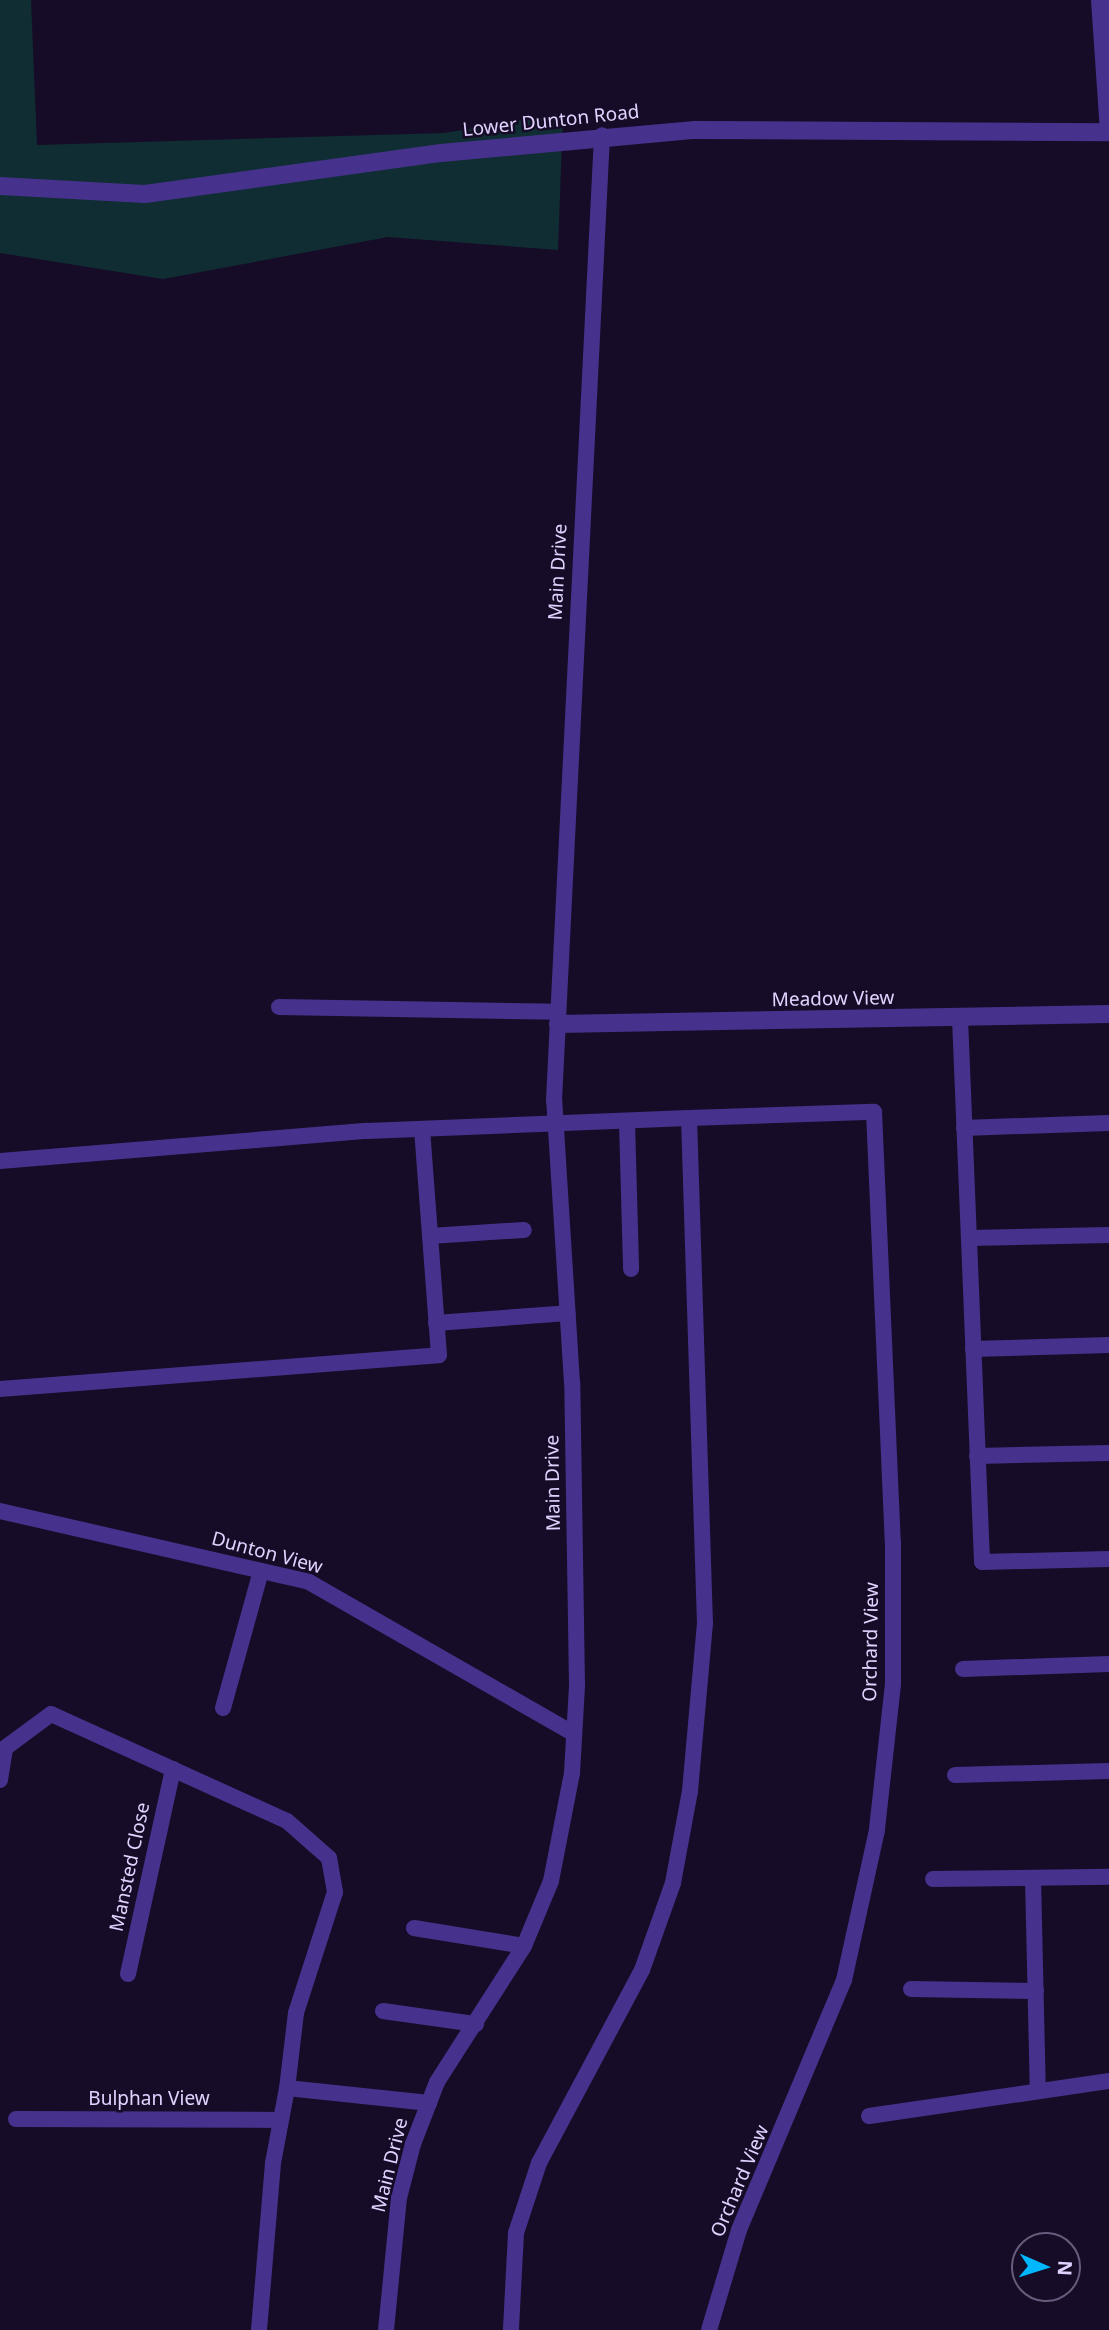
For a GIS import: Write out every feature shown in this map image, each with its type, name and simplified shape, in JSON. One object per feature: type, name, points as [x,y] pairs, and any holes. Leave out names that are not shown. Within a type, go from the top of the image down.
[{"type":"street","points":[[1100,0],[1109,131]]},
{"type":"street","name":"Lower Dunton Road","points":[[0,186],[158,193],[602,135],[833,126],[1109,131]]},
{"type":"street","name":"Meadow View","points":[[557,1018],[960,1018],[1109,1014]]},
{"type":"lane","name":"Main Drive","points":[[386,2330],[399,2198],[429,2103],[524,1946],[551,1881],[574,1734],[568,1313],[555,1126],[557,1018],[602,135]]},
{"type":"lane","points":[[279,1007],[557,1018]]},
{"type":"lane","points":[[960,1018],[982,1562],[1109,1559]]},
{"type":"lane","name":"Orchard View","points":[[555,1126],[689,1118],[874,1112],[893,1542],[893,1684],[877,1830],[844,1980],[739,2230],[709,2330]]},
{"type":"lane","points":[[512,2330],[516,2233],[539,2163],[642,1970],[673,1882],[690,1791],[705,1623],[689,1118]]},
{"type":"lane","points":[[627,1122],[631,1269]]},
{"type":"lane","points":[[964,1128],[1109,1124]]},
{"type":"lane","points":[[0,1161],[422,1130],[555,1126]]},
{"type":"lane","points":[[0,1389],[439,1355],[422,1130]]},
{"type":"lane","points":[[430,1236],[524,1230]]},
{"type":"lane","points":[[969,1238],[1109,1235]]},
{"type":"lane","points":[[436,1323],[568,1313]]},
{"type":"lane","points":[[973,1349],[1109,1345]]},
{"type":"lane","points":[[977,1456],[1109,1452]]},
{"type":"lane","name":"Dunton View","points":[[0,1511],[261,1571],[345,1598],[574,1734]]},
{"type":"lane","points":[[223,1708],[261,1571]]},
{"type":"lane","points":[[963,1669],[1109,1664]]},
{"type":"lane","points":[[0,1780],[5,1748],[51,1714],[287,1821],[329,1858],[335,1892],[296,2012],[281,2120],[259,2330]]},
{"type":"lane","name":"Mansted Close","points":[[128,1973],[173,1769]]},
{"type":"lane","points":[[955,1775],[1109,1770]]},
{"type":"lane","points":[[933,1879],[1109,1877]]},
{"type":"lane","points":[[1033,1878],[1038,2091]]},
{"type":"lane","points":[[414,1928],[524,1946]]},
{"type":"lane","points":[[911,1989],[1035,1991]]},
{"type":"lane","points":[[383,2011],[476,2024]]},
{"type":"lane","points":[[869,2116],[1109,2081]]},
{"type":"lane","points":[[287,2088],[429,2103]]},
{"type":"lane","name":"Bulphan View","points":[[16,2119],[281,2120]]},
{"type":"green space","points":[[0,0],[31,0],[37,145],[444,133],[563,113],[558,250],[388,237],[163,279],[0,253]]}]
